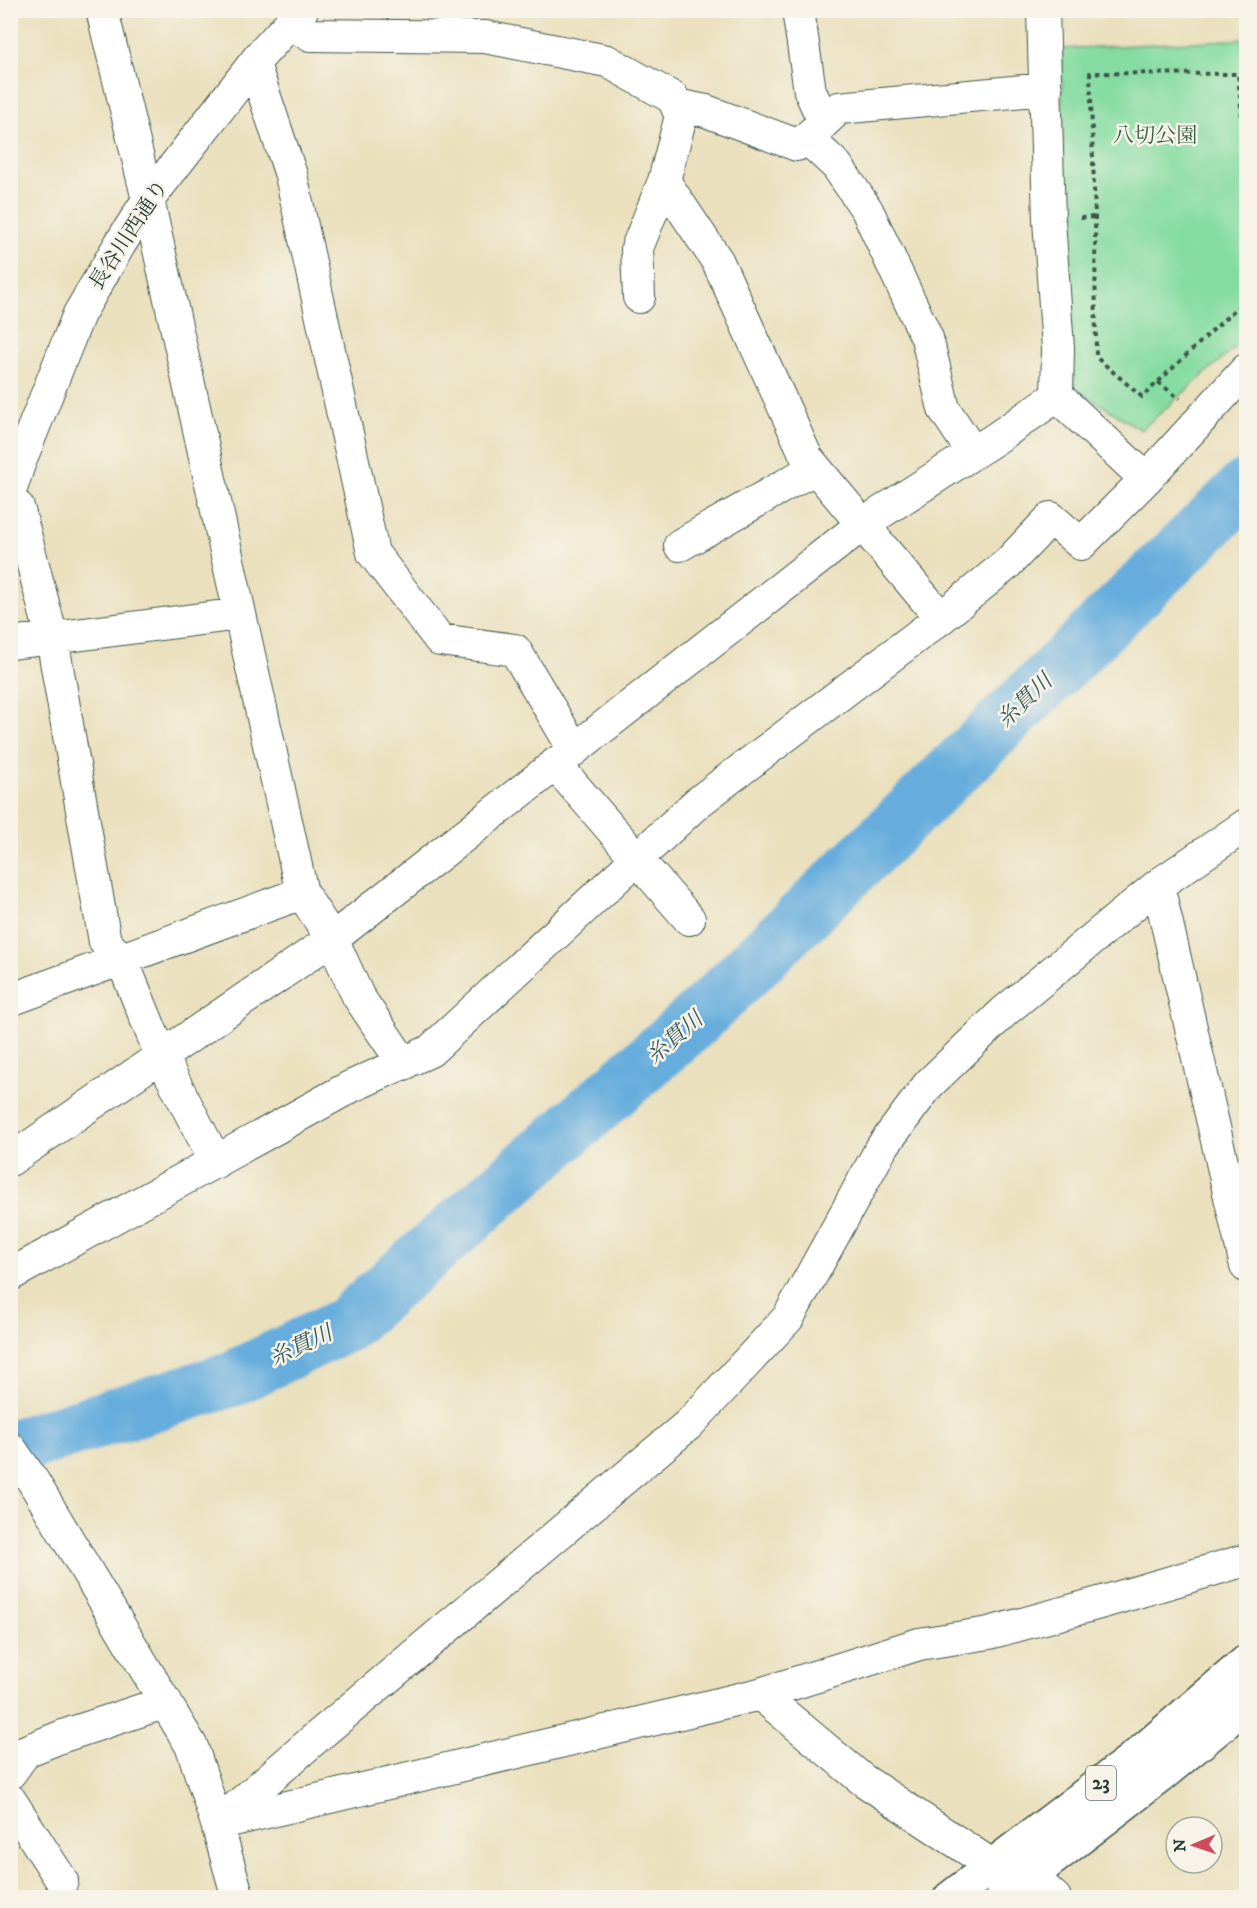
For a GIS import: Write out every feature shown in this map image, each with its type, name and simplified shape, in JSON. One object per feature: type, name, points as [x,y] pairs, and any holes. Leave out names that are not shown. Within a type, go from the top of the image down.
[{"type":"main road","name":"23","points":[[950,1898],[1140,1753],[1246,1662]]},
{"type":"main road","name":"23","points":[[1002,1898],[1159,1777],[1246,1704]]},
{"type":"street","points":[[102,10],[148,201],[302,893],[332,939],[358,996],[404,1064]]},
{"type":"street","points":[[798,10],[816,130],[867,210],[927,338],[944,408],[973,453]]},
{"type":"street","points":[[1043,10],[1049,220],[1058,348],[1057,396],[1146,479]]},
{"type":"street","points":[[296,16],[309,35],[485,37],[607,62],[673,98],[681,116],[664,181],[637,248],[639,297]]},
{"type":"street","name":"長谷川西通り","points":[[10,492],[79,314],[148,201],[254,64],[296,16]]},
{"type":"street","points":[[254,64],[291,175],[373,553],[440,640],[515,650],[564,757],[637,859],[689,919]]},
{"type":"street","points":[[676,105],[706,111],[797,145],[839,108],[1046,89]]},
{"type":"street","points":[[664,181],[718,262],[807,458],[941,618]]},
{"type":"street","points":[[10,1275],[350,1087],[430,1051],[697,803],[941,618],[1007,564],[1051,518],[1081,544],[1146,479],[1246,370]]},
{"type":"street","points":[[10,1160],[332,939],[863,524],[1057,396]]},
{"type":"street","points":[[680,545],[815,468]]},
{"type":"street","points":[[10,500],[18,507],[52,638],[105,942],[122,960],[161,1056],[216,1162]]},
{"type":"street","points":[[10,643],[240,614]]},
{"type":"street","points":[[217,1824],[689,1424],[788,1318],[882,1148],[929,1084],[1005,1011],[1158,885],[1246,825]]},
{"type":"street","points":[[1158,885],[1246,1266]]},
{"type":"street","points":[[10,1000],[302,893]]},
{"type":"street","points":[[10,1448],[33,1481],[192,1747],[238,1898]]},
{"type":"street","points":[[217,1824],[760,1694],[920,1644],[989,1633],[1246,1560]]},
{"type":"street","points":[[760,1694],[863,1780],[993,1866],[1030,1876],[1055,1898]]},
{"type":"street","points":[[10,1773],[26,1751],[63,1736],[166,1702]]},
{"type":"street","points":[[10,1800],[62,1881]]},
{"type":"path","points":[[1246,161],[1238,74],[1090,73],[1095,217],[1096,357],[1142,397],[1246,298]]},
{"type":"green space","name":"八切公園","points":[[1246,39],[1246,338],[1141,430],[1068,384],[1061,49]]},
{"type":"waterway","name":"糸貫川","points":[[10,1448],[232,1379],[345,1325],[698,1018],[1246,487]]}]
